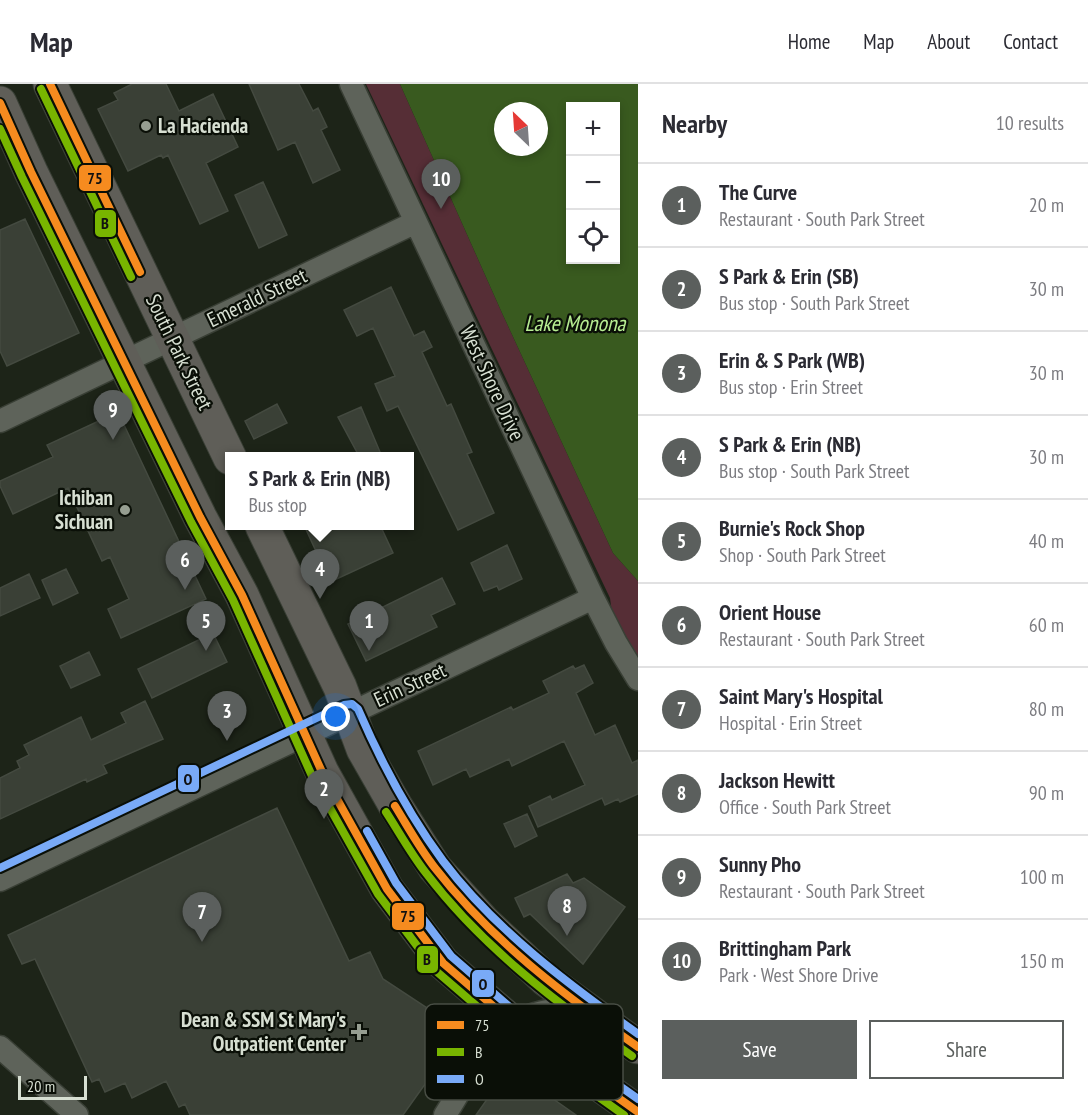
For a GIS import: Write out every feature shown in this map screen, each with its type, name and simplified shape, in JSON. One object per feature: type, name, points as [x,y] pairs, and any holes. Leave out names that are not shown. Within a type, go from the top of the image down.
[{"type":"main road","name":"South Park Street","points":[[50,84],[227,452]]},
{"type":"main road","points":[[0,103],[31,172],[200,517],[242,595],[322,772],[387,889],[443,963],[491,1004]]},
{"type":"main road","points":[[264,530],[340,687],[363,749],[435,868],[484,922],[545,979],[579,1004]]},
{"type":"main road","points":[[623,1036],[638,1047]]},
{"type":"main road","points":[[621,1100],[638,1112]]},
{"type":"street","name":"West Shore Drive","points":[[351,84],[592,597],[638,679]]},
{"type":"street","name":"Emerald Street","points":[[0,421],[416,222]]},
{"type":"street","name":"Erin Street","points":[[0,880],[592,597]]},
{"type":"street","points":[[0,1047],[77,1115]]},
{"type":"street","points":[[445,1115],[455,1100]]},
{"type":"shaded area","points":[[366,84],[400,84],[502,313],[613,553],[638,581],[638,679],[616,643],[610,598]]},
{"type":"water","name":"Lake Monona","points":[[400,84],[638,84],[638,581],[613,553],[502,313]]},
{"type":"building","points":[[132,84],[166,84],[179,111],[213,94],[238,147],[206,163],[228,211],[200,224],[168,155],[163,158],[161,155],[128,171],[98,109],[118,100],[114,93]]},
{"type":"building","points":[[249,84],[299,84],[313,111],[318,108],[327,127],[321,130],[340,170],[313,183],[295,142],[278,150]]},
{"type":"building","points":[[263,182],[287,235],[259,248],[235,195]]},
{"type":"building","points":[[25,219],[79,333],[7,366],[0,351],[0,230]]},
{"type":"building","points":[[391,287],[414,336],[424,331],[432,347],[422,352],[447,406],[451,404],[472,452],[467,454],[494,513],[458,530],[398,406],[387,411],[375,384],[395,376],[373,328],[357,336],[344,310]]},
{"type":"building","points":[[277,404],[287,423],[254,439],[245,421]]},
{"type":"building","points":[[361,407],[380,452],[357,452],[338,417]]},
{"type":"building","points":[[118,412],[206,599],[121,638],[108,609],[129,599],[110,557],[102,561],[68,488],[13,514],[0,486],[0,481],[53,457],[47,445]]},
{"type":"building","points":[[306,530],[382,530],[393,553],[330,582]]},
{"type":"building","points":[[507,545],[522,579],[499,590],[497,586],[484,591],[471,563]]},
{"type":"building","points":[[66,569],[78,593],[53,605],[42,580]]},
{"type":"building","points":[[29,574],[40,598],[0,616],[0,588]]},
{"type":"building","points":[[442,578],[455,604],[431,615],[437,627],[366,661],[348,624]]},
{"type":"building","points":[[213,633],[227,662],[152,698],[138,669]]},
{"type":"building","points":[[89,652],[100,675],[71,688],[60,666]]},
{"type":"building","points":[[584,665],[593,683],[576,693],[595,735],[615,725],[632,763],[638,760],[638,794],[620,802],[618,799],[605,805],[602,798],[538,827],[529,806],[550,796],[552,800],[585,785],[564,741],[512,766],[509,759],[470,777],[466,769],[433,785],[418,751],[511,707],[513,710],[549,693],[543,681],[573,666],[575,669]]},
{"type":"building","points":[[145,701],[163,739],[103,765],[107,773],[87,782],[86,779],[0,819],[0,778],[20,768],[17,761],[29,755],[24,745],[81,717],[91,740],[126,723],[121,713]]},
{"type":"building","points":[[277,808],[349,961],[370,952],[383,979],[425,1007],[425,1084],[403,1115],[190,1115],[185,1104],[179,1107],[166,1081],[132,1098],[125,1083],[105,1092],[99,1079],[92,1082],[35,959],[22,964],[8,935]]},
{"type":"building","points":[[527,814],[537,836],[515,847],[504,824]]},
{"type":"building","points":[[567,874],[573,883],[584,878],[625,907],[583,964],[530,914],[524,917],[515,898]]},
{"type":"building","points":[[487,1100],[555,1100],[576,1115],[476,1115]]},
{"type":"transit line","name":"75","points":[[50,84],[140,272]]},
{"type":"transit line","name":"B","points":[[41,89],[131,277]]},
{"type":"transit line","name":"75","points":[[0,103],[31,172],[200,517],[242,595],[322,772],[387,889],[443,963],[491,1004]]},
{"type":"transit line","name":"B","points":[[0,129],[191,522],[233,600],[312,776],[378,894],[436,971],[474,1004]]},
{"type":"transit line","name":"O","points":[[0,868],[344,705],[352,704],[358,709],[407,807],[443,861],[463,886],[509,933],[596,1004]]},
{"type":"transit line","name":"75","points":[[395,806],[430,861],[480,919],[504,943],[579,1004]]},
{"type":"transit line","name":"B","points":[[386,812],[410,851],[448,900],[496,949],[562,1004]]},
{"type":"transit line","name":"O","points":[[367,831],[396,883],[451,956],[506,1004]]},
{"type":"transit line","name":"O","points":[[623,1023],[638,1034]]},
{"type":"transit line","name":"75","points":[[623,1036],[638,1047]]},
{"type":"transit line","name":"B","points":[[623,1049],[632,1056]]},
{"type":"transit line","name":"O","points":[[623,1088],[638,1099]]},
{"type":"transit line","name":"B","points":[[603,1100],[624,1115]]},
{"type":"transit line","name":"75","points":[[621,1100],[638,1112]]},
{"type":"place","name":"La Hacienda","points":[[146,126]]},
{"type":"place","name":"Brittingham Park","points":[[441,209]]},
{"type":"place","name":"Sunny Pho","points":[[113,440]]},
{"type":"place","name":"Ichiban Sichuan","points":[[125,510]]},
{"type":"place","name":"Orient House","points":[[185,590]]},
{"type":"place","name":"S Park & Erin (NB)","points":[[320,599]]},
{"type":"place","name":"Burnie's Rock Shop","points":[[206,651]]},
{"type":"place","name":"The Curve","points":[[369,651]]},
{"type":"place","name":"Erin & S Park (WB)","points":[[227,741]]},
{"type":"place","name":"S Park & Erin (SB)","points":[[324,819]]},
{"type":"place","name":"Jackson Hewitt","points":[[567,936]]},
{"type":"place","name":"Saint Mary's Hospital","points":[[202,942]]},
{"type":"place","name":"Dean & SSM St Mary's Outpatient Center","points":[[359,1032]]}]
